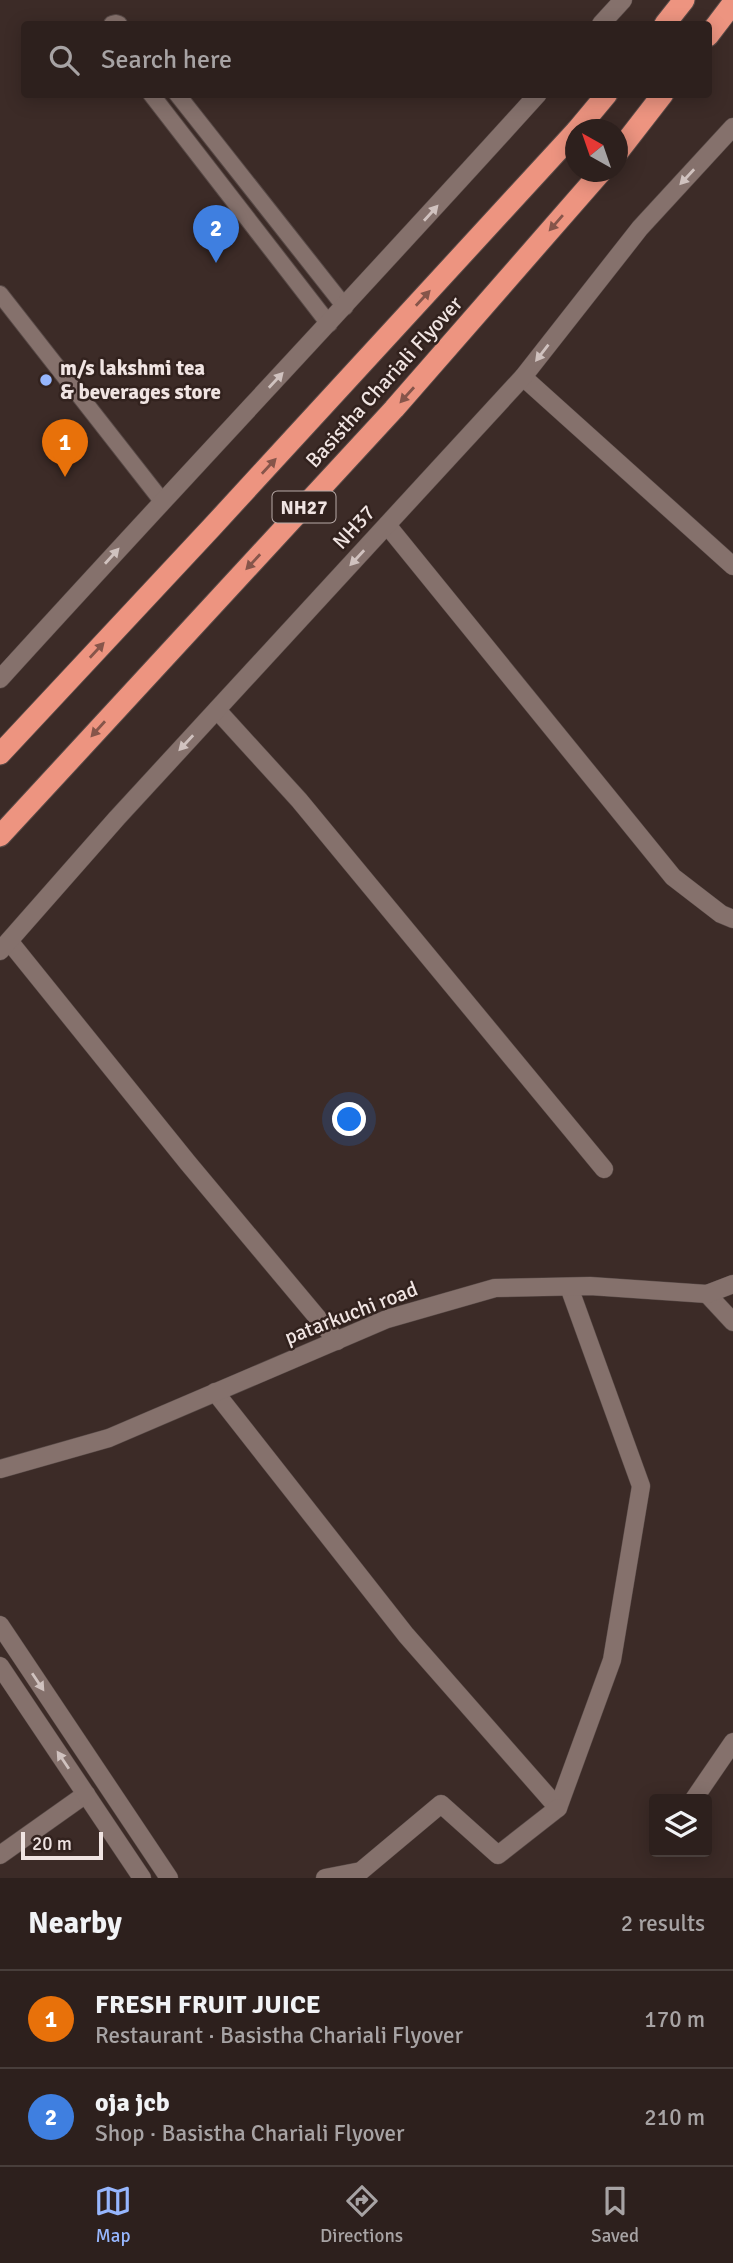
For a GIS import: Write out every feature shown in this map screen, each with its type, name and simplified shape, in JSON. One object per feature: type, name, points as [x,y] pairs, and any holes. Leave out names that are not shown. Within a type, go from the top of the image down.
[{"type":"highway","points":[[667,21],[684,0]]},
{"type":"highway","points":[[712,32],[733,3]]},
{"type":"highway","name":"Basistha Chariali Flyover","points":[[585,119],[604,98]]},
{"type":"highway","points":[[628,139],[660,98]]},
{"type":"highway","name":"Basistha Chariali Flyover","points":[[0,754],[565,142]]},
{"type":"highway","name":"Basistha Chariali Flyover","points":[[0,836],[394,409],[592,182]]},
{"type":"street","points":[[604,21],[623,0]]},
{"type":"street","points":[[0,679],[534,98]]},
{"type":"street","name":"NH37","points":[[4,946],[216,710],[523,377],[640,228],[733,127]]},
{"type":"street","points":[[523,377],[733,566]]},
{"type":"street","points":[[387,526],[673,877],[721,914],[733,919]]},
{"type":"street","points":[[216,710],[299,800],[604,1169]]},
{"type":"street","points":[[4,946],[337,1341]]},
{"type":"street","name":"patarkuchi road","points":[[0,1469],[108,1438],[387,1319],[495,1288],[569,1287],[707,1294],[733,1284]]},
{"type":"street","points":[[325,1878],[361,1871],[441,1804],[498,1855],[558,1808],[612,1660],[641,1486],[569,1287]]},
{"type":"street","points":[[707,1294],[733,1322]]},
{"type":"street","points":[[215,1392],[406,1635],[558,1808]]},
{"type":"street","points":[[0,1626],[169,1878]]},
{"type":"street","points":[[0,1666],[142,1878]]},
{"type":"street","points":[[697,1794],[733,1742]]},
{"type":"street","points":[[0,1855],[86,1794]]},
{"type":"lane","points":[[154,98],[329,324]]},
{"type":"lane","points":[[180,98],[345,307]]},
{"type":"lane","points":[[0,294],[162,501]]},
{"type":"place","name":"oja jcb","points":[[216,263]]},
{"type":"place","name":"m/s lakshmi tea & beverages store","points":[[46,380]]},
{"type":"place","name":"FRESH FRUIT JUICE","points":[[65,477]]}]
